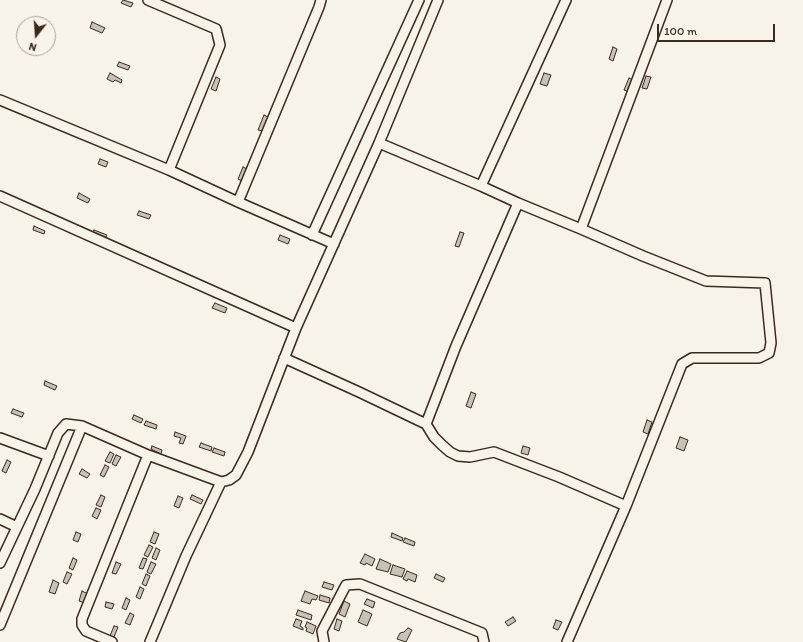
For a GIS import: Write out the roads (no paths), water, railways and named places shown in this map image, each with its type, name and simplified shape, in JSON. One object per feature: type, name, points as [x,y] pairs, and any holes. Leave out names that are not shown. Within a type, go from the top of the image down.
[{"type":"street","points":[[148,0],[216,29],[220,45],[169,170]]},
{"type":"street","points":[[238,202],[319,7],[320,0]]},
{"type":"street","points":[[312,235],[419,0]]},
{"type":"street","points":[[150,642],[186,556],[221,482],[233,477],[242,465],[248,452],[296,328],[379,143],[438,0]]},
{"type":"street","points":[[481,186],[566,0]]},
{"type":"street","points":[[581,229],[667,0]]},
{"type":"street","points":[[0,100],[169,170],[334,244]]},
{"type":"street","points":[[379,143],[643,256],[706,281],[765,283],[771,343],[769,353],[759,358],[692,358],[682,364],[626,506],[567,642]]},
{"type":"street","points":[[0,196],[296,328]]},
{"type":"street","points":[[426,424],[456,346],[518,203]]},
{"type":"street","points":[[284,358],[426,424],[434,437],[442,445],[450,452],[458,456],[470,457],[494,452],[559,477],[626,506]]},
{"type":"street","points":[[0,563],[35,489],[58,433],[66,424],[82,426],[148,455],[221,482]]},
{"type":"street","points":[[0,625],[82,426]]},
{"type":"street","points":[[0,438],[49,456]]},
{"type":"street","points":[[112,642],[86,631],[82,625],[82,619],[148,455]]},
{"type":"street","points":[[0,519],[17,527]]},
{"type":"street","points":[[324,642],[322,631],[346,585],[360,584],[482,633],[484,642]]}]
